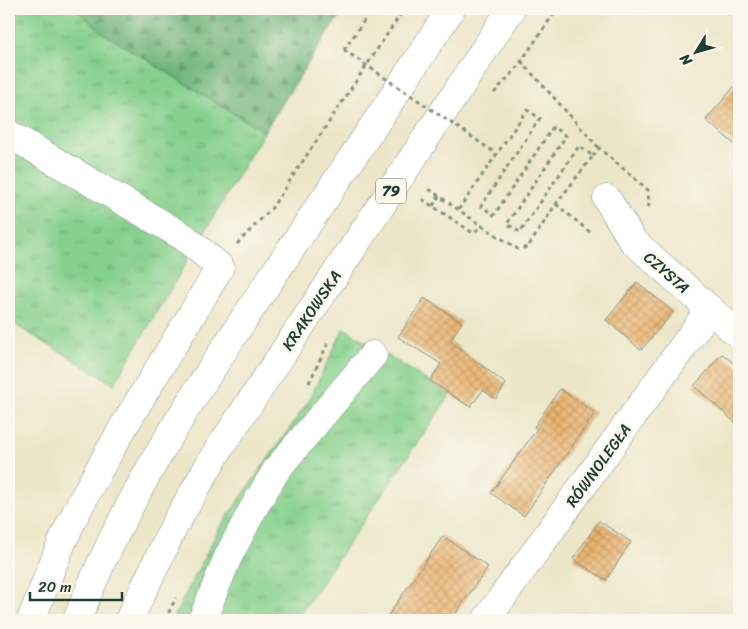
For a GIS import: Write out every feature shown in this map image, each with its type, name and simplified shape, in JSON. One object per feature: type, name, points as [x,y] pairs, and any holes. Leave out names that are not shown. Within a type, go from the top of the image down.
[{"type":"main road","points":[[77,620],[94,577],[142,482],[194,393],[450,9]]},
{"type":"main road","name":"KRAKOWSKA","points":[[129,620],[174,526],[215,455],[511,9]]},
{"type":"main road","points":[[9,134],[184,236],[220,267],[121,429],[62,543],[31,620]]},
{"type":"main road","name":"CZYSTA","points":[[607,199],[633,241],[739,334]]},
{"type":"main road","name":"RÓWNOLEGŁA","points":[[486,620],[710,309]]},
{"type":"main road","points":[[202,620],[228,557],[253,509],[277,469],[373,355]]},
{"type":"path","points":[[372,9],[344,50],[497,154]]},
{"type":"path","points":[[220,267],[228,254],[271,208],[404,9]]},
{"type":"path","points":[[557,9],[521,60],[599,148]]},
{"type":"path","points":[[429,189],[459,210],[482,226],[518,249],[528,247],[556,204],[592,156],[579,146],[520,232],[507,224],[566,136],[553,128],[494,215],[481,206],[540,118],[527,110],[459,210]]},
{"type":"path","points":[[433,206],[439,196]]},
{"type":"path","points":[[422,198],[473,233],[482,226]]},
{"type":"green space","points":[[9,9],[76,9],[103,33],[264,132],[114,384],[9,321]]},
{"type":"green space","points":[[76,9],[347,9],[332,26],[264,132],[103,33]]},
{"type":"green space","points":[[344,328],[450,395],[296,620],[172,620],[219,529],[308,402]]},
{"type":"building","points":[[739,81],[739,148],[706,120]]},
{"type":"building","points":[[637,282],[673,312],[641,350],[606,320]]},
{"type":"building","points":[[424,298],[462,322],[450,341],[506,384],[496,399],[483,390],[470,407],[430,381],[441,364],[398,337]]},
{"type":"building","points":[[722,354],[739,368],[739,426],[694,386]]},
{"type":"building","points":[[560,389],[595,413],[524,516],[491,493],[537,429],[534,427]]},
{"type":"building","points":[[599,521],[631,542],[606,580],[573,559]]},
{"type":"building","points":[[443,536],[488,567],[451,620],[385,620]]}]
